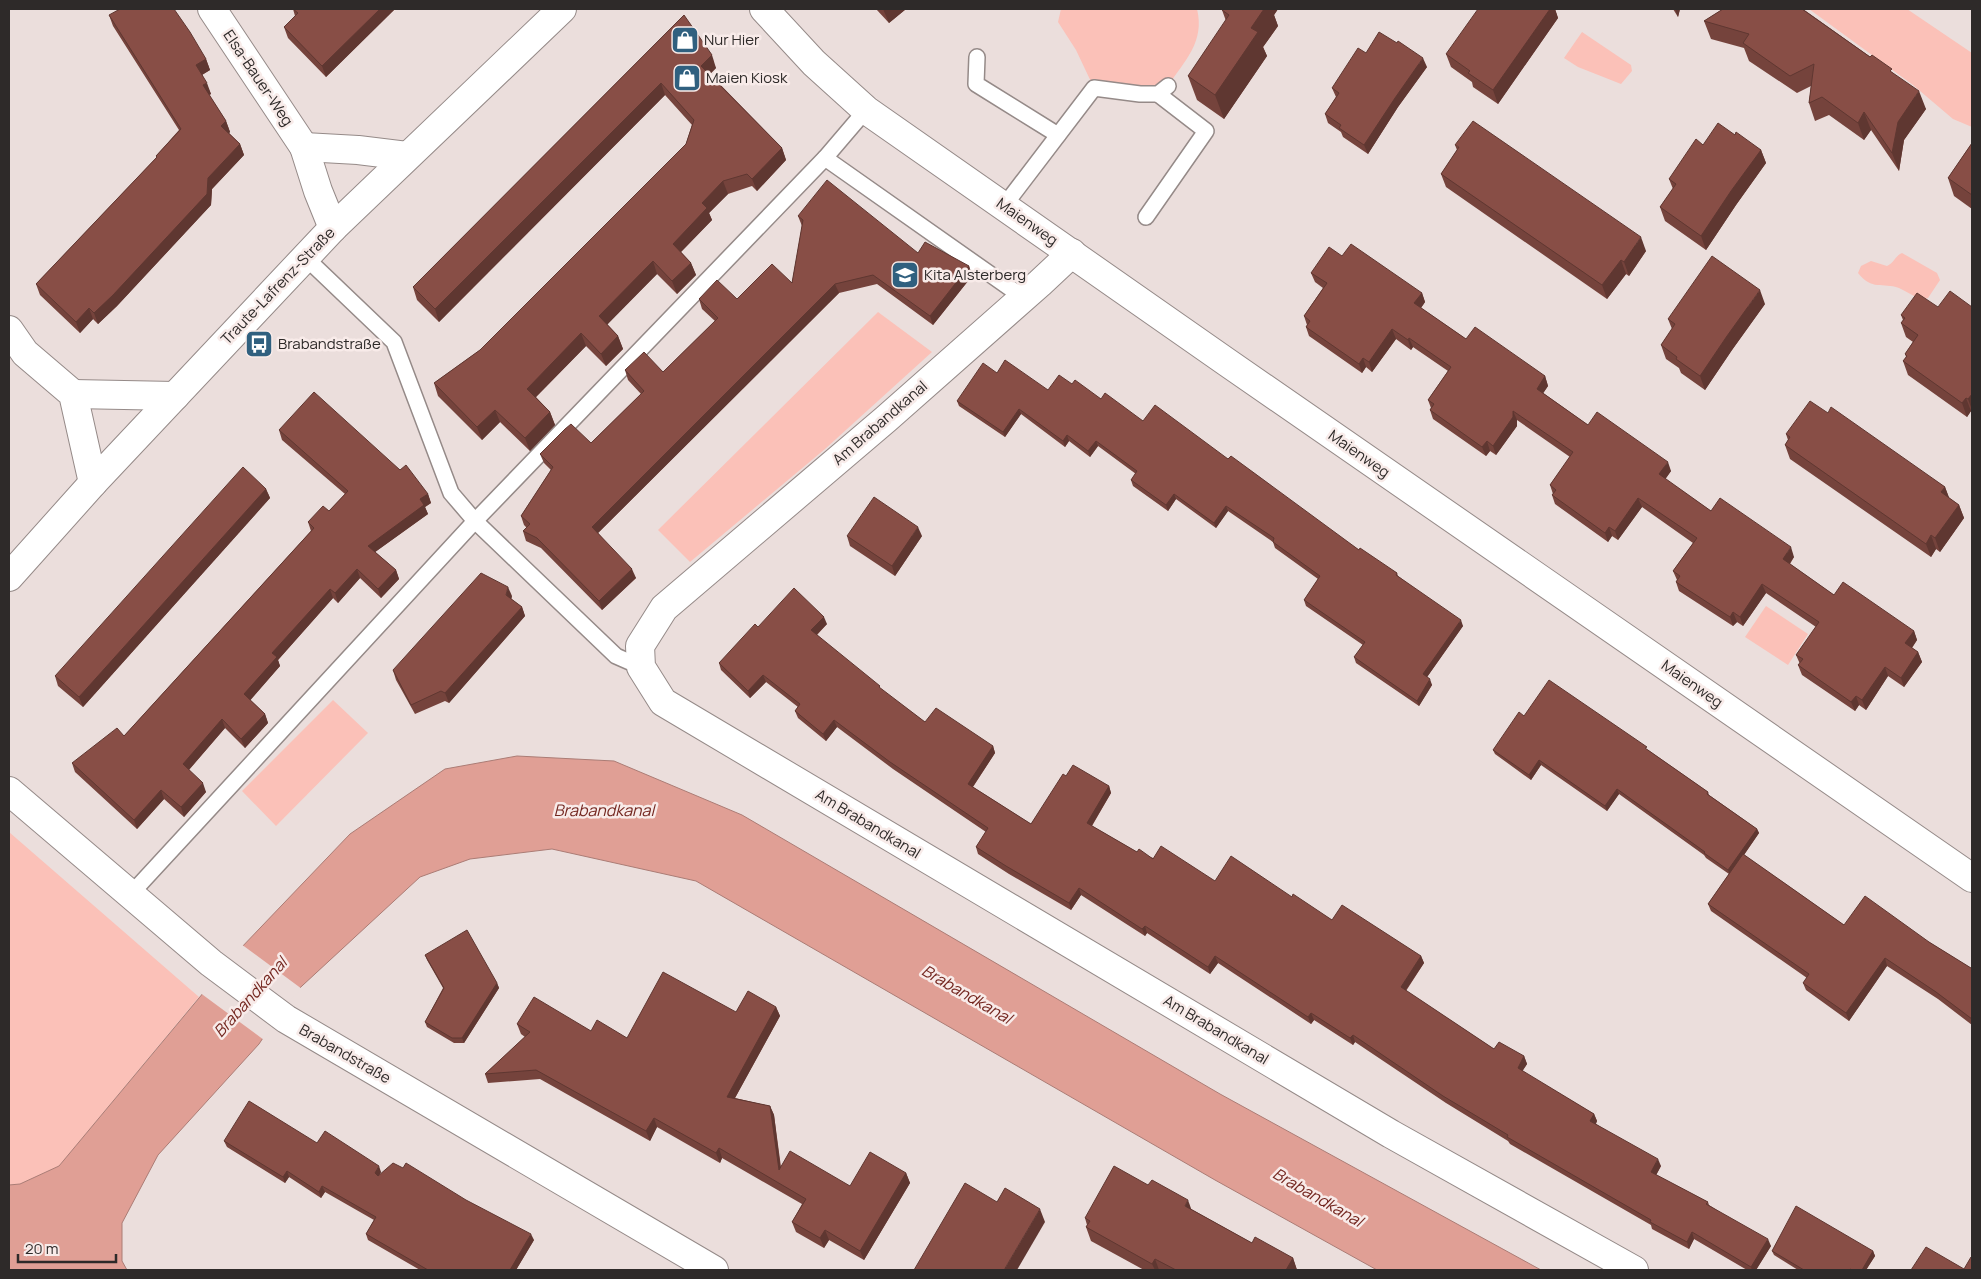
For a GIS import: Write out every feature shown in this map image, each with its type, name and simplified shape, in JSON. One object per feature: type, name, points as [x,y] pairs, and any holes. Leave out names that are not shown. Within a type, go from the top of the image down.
[{"type":"street","name":"Elsa-Bauer-Weg","points":[[212,9],[304,148],[333,228]]},
{"type":"street","name":"Traute-Lafrenz-Straße","points":[[9,577],[93,483],[333,228],[562,9]]},
{"type":"street","name":"Maienweg","points":[[764,9],[814,63],[866,110],[1236,369],[1972,878]]},
{"type":"street","points":[[304,148],[358,150],[408,156]]},
{"type":"street","name":"Am Brabandkanal","points":[[1072,253],[1024,298],[886,419],[664,608],[640,646],[640,667],[663,702],[1391,1134],[1634,1270]]},
{"type":"street","points":[[9,330],[25,353],[73,394],[93,483]]},
{"type":"street","points":[[73,394],[175,396]]},
{"type":"street","name":"Brabandstraße","points":[[9,791],[211,963],[286,1019],[714,1270]]},
{"type":"lane","points":[[976,57],[976,84],[1058,135]]},
{"type":"lane","points":[[1004,206],[1094,88],[1140,94],[1163,90],[1206,131],[1146,217]]},
{"type":"lane","points":[[130,895],[476,521],[825,158],[866,110]]},
{"type":"lane","points":[[825,158],[1024,298]]},
{"type":"lane","points":[[305,257],[394,342],[451,493],[476,521],[616,656],[640,667]]},
{"type":"shaded area","points":[[1061,9],[1197,9],[1198,31],[1192,50],[1168,86],[1094,88],[1076,50],[1058,22]]},
{"type":"shaded area","points":[[1809,9],[1907,9],[1972,53],[1972,127],[1953,119],[1913,85]]},
{"type":"shaded area","points":[[1582,32],[1631,65],[1632,71],[1621,84],[1578,67],[1564,58]]},
{"type":"shaded area","points":[[1902,253],[1937,273],[1940,280],[1928,298],[1921,300],[1893,286],[1873,284],[1863,279],[1858,273],[1861,266],[1871,261],[1887,266]]},
{"type":"shaded area","points":[[878,312],[932,352],[825,449],[690,562],[658,530]]},
{"type":"shaded area","points":[[1766,606],[1808,634],[1788,665],[1745,637]]},
{"type":"shaded area","points":[[333,700],[368,733],[276,826],[242,791]]},
{"type":"shaded area","points":[[9,832],[199,997],[59,1166],[20,1184],[9,1185]]},
{"type":"water","name":"Brabandkanal","points":[[517,756],[614,761],[742,815],[1220,1094],[1541,1270],[1377,1270],[1215,1180],[696,881],[552,849],[470,859],[420,877],[290,997],[259,1044],[158,1155],[122,1223],[122,1261],[127,1270],[9,1270],[9,1185],[20,1184],[59,1166],[239,950],[350,834],[445,769]]},
{"type":"pier","points":[[241,944],[302,989],[292,998],[264,1040],[199,992]]},
{"type":"building","points":[[120,9],[174,9],[206,59],[196,65],[207,83],[203,85],[226,121],[221,126],[240,144],[208,178],[207,194],[113,295],[94,313],[89,308],[76,322],[36,284],[157,157],[181,129],[109,15]]},
{"type":"building","points":[[293,9],[380,9],[322,66],[284,27],[298,13]]},
{"type":"building","points":[[1223,9],[1264,9],[1251,28],[1258,32],[1215,95],[1188,76],[1229,15]]},
{"type":"building","points":[[1478,9],[1550,9],[1493,90],[1468,73],[1470,71],[1446,54]]},
{"type":"building","points":[[1723,9],[1802,9],[1870,57],[1872,55],[1892,69],[1890,71],[1919,91],[1898,122],[1892,153],[1864,112],[1858,123],[1822,97],[1809,103],[1814,64],[1790,76],[1743,43],[1749,34],[1704,21]]},
{"type":"building","points":[[684,15],[712,55],[701,66],[782,148],[752,179],[747,174],[723,181],[702,203],[707,208],[673,244],[691,263],[672,281],[653,261],[599,316],[618,336],[601,354],[581,333],[527,389],[550,412],[525,438],[495,410],[477,427],[434,383],[480,350],[686,144],[694,120],[661,83],[435,309],[413,287]]},
{"type":"building","points":[[1379,32],[1397,43],[1398,41],[1423,58],[1364,145],[1339,128],[1341,125],[1325,114],[1339,93],[1332,88],[1358,48],[1366,53]]},
{"type":"building","points":[[1473,121],[1641,237],[1624,262],[1621,260],[1602,285],[1441,174],[1459,147],[1455,145]]},
{"type":"building","points":[[1718,123],[1735,135],[1736,132],[1761,150],[1701,236],[1660,207],[1676,184],[1669,179],[1696,139],[1703,145]]},
{"type":"building","points":[[1972,143],[1972,195],[1948,178]]},
{"type":"building","points":[[827,180],[918,253],[925,242],[969,266],[930,316],[873,275],[835,284],[592,527],[632,569],[599,601],[537,538],[523,531],[530,524],[521,516],[553,467],[540,454],[571,424],[591,443],[644,391],[625,370],[644,352],[663,372],[718,318],[699,299],[717,280],[737,299],[772,264],[792,283],[803,220],[798,216]]},
{"type":"building","points":[[1351,244],[1422,293],[1414,303],[1466,339],[1475,327],[1545,376],[1537,389],[1588,425],[1597,412],[1668,462],[1659,474],[1711,511],[1720,498],[1791,547],[1783,559],[1834,595],[1843,582],[1914,631],[1905,643],[1918,652],[1901,678],[1885,667],[1862,700],[1856,696],[1851,702],[1798,665],[1803,659],[1796,655],[1819,622],[1762,584],[1740,617],[1733,612],[1730,617],[1676,582],[1680,576],[1673,571],[1697,538],[1638,498],[1615,531],[1609,527],[1605,533],[1552,495],[1556,490],[1550,485],[1573,452],[1513,411],[1513,417],[1493,446],[1487,441],[1482,447],[1430,410],[1434,404],[1428,400],[1451,367],[1409,338],[1408,340],[1392,329],[1369,362],[1363,358],[1359,364],[1306,327],[1310,321],[1304,316],[1327,283],[1311,273],[1329,247],[1342,256]]},
{"type":"building","points":[[1712,256],[1760,290],[1700,376],[1676,359],[1677,357],[1661,345],[1675,324],[1668,319]]},
{"type":"building","points":[[1950,291],[1972,307],[1972,394],[1962,403],[1903,361],[1907,356],[1905,354],[1918,335],[1901,323],[1905,318],[1901,315],[1917,293],[1938,307]]},
{"type":"building","points":[[1005,360],[1048,390],[1059,375],[1072,384],[1075,380],[1101,399],[1105,393],[1143,421],[1155,405],[1228,459],[1231,456],[1359,550],[1360,548],[1397,573],[1396,575],[1461,620],[1423,674],[1430,679],[1417,701],[1354,657],[1365,642],[1304,600],[1320,576],[1273,542],[1274,538],[1226,506],[1214,523],[1174,494],[1166,505],[1131,480],[1137,471],[1096,441],[1088,451],[1067,435],[1063,441],[1019,409],[1003,432],[957,401],[983,363],[997,373]]},
{"type":"building","points":[[314,392],[400,470],[406,465],[428,494],[420,499],[424,505],[368,546],[396,570],[378,589],[357,569],[335,593],[330,589],[272,653],[277,657],[244,694],[265,714],[241,739],[222,719],[183,764],[203,783],[181,807],[161,790],[134,820],[72,763],[117,728],[124,736],[314,528],[308,522],[323,506],[329,511],[348,491],[279,430]]},
{"type":"building","points":[[1810,401],[1828,413],[1831,407],[1945,487],[1941,492],[1959,505],[1935,538],[1931,535],[1926,544],[1785,445],[1790,437],[1786,434]]},
{"type":"building","points":[[243,467],[266,489],[79,697],[55,676]]},
{"type":"building","points":[[874,497],[918,527],[892,566],[847,536]]},
{"type":"building","points":[[481,573],[508,587],[506,595],[522,607],[445,693],[441,691],[411,705],[393,670]]},
{"type":"building","points":[[794,588],[824,617],[811,630],[879,687],[925,722],[936,708],[993,746],[968,784],[1031,824],[1063,774],[1066,776],[1073,765],[1109,786],[1087,823],[1137,852],[1139,849],[1153,859],[1161,846],[1215,881],[1231,856],[1292,897],[1293,894],[1332,920],[1342,905],[1421,956],[1401,987],[1494,1049],[1499,1042],[1524,1056],[1518,1068],[1594,1114],[1590,1121],[1658,1159],[1651,1172],[1708,1202],[1706,1204],[1768,1239],[1751,1267],[1692,1232],[1687,1242],[1650,1222],[1651,1220],[1507,1137],[1508,1135],[1443,1096],[1353,1035],[1350,1038],[1311,1013],[1308,1017],[1215,956],[1208,967],[1145,926],[1142,929],[1079,888],[1069,903],[976,847],[988,828],[890,762],[834,720],[823,734],[795,711],[800,704],[763,675],[748,691],[719,663],[755,624],[758,627]]},
{"type":"building","points":[[1549,680],[1647,747],[1645,748],[1757,829],[1728,870],[1617,789],[1605,806],[1539,760],[1529,775],[1493,750],[1519,712],[1524,716]]},
{"type":"building","points":[[1743,854],[1844,925],[1865,896],[1929,942],[1971,968],[1972,1019],[1885,958],[1846,1013],[1803,983],[1809,974],[1708,904]]},
{"type":"building","points":[[467,930],[497,983],[462,1038],[452,1038],[425,1022],[444,988],[425,955]]},
{"type":"building","points":[[663,972],[736,1012],[748,991],[776,1007],[727,1097],[770,1106],[779,1170],[790,1151],[850,1186],[870,1152],[906,1173],[860,1251],[825,1230],[820,1238],[792,1222],[806,1199],[719,1148],[716,1153],[654,1118],[646,1131],[536,1070],[485,1074],[530,1032],[517,1024],[534,997],[591,1031],[597,1020],[627,1038]]},
{"type":"building","points":[[249,1101],[317,1143],[325,1131],[379,1166],[375,1173],[378,1176],[393,1163],[403,1168],[406,1163],[466,1200],[531,1234],[510,1270],[428,1270],[366,1234],[376,1217],[322,1186],[319,1192],[287,1171],[283,1177],[224,1141]]},
{"type":"building","points":[[1114,1166],[1148,1185],[1152,1180],[1188,1200],[1185,1206],[1252,1243],[1255,1237],[1293,1258],[1286,1270],[1176,1270],[1155,1259],[1152,1264],[1086,1227],[1090,1221],[1085,1218]]},
{"type":"building","points":[[965,1183],[997,1202],[1005,1188],[1040,1209],[1004,1270],[914,1270]]},
{"type":"building","points":[[1796,1206],[1873,1251],[1862,1270],[1804,1270],[1772,1251]]},
{"type":"building","points":[[1926,1247],[1964,1269],[1971,1257],[1972,1270],[1911,1270]]},
{"type":"place","name":"Nur Hier","points":[[685,40]]},
{"type":"place","name":"Maien Kiosk","points":[[687,78]]},
{"type":"place","name":"Kita Alsterberg","points":[[905,275]]},
{"type":"place","name":"Brabandstraße","points":[[259,344]]}]
